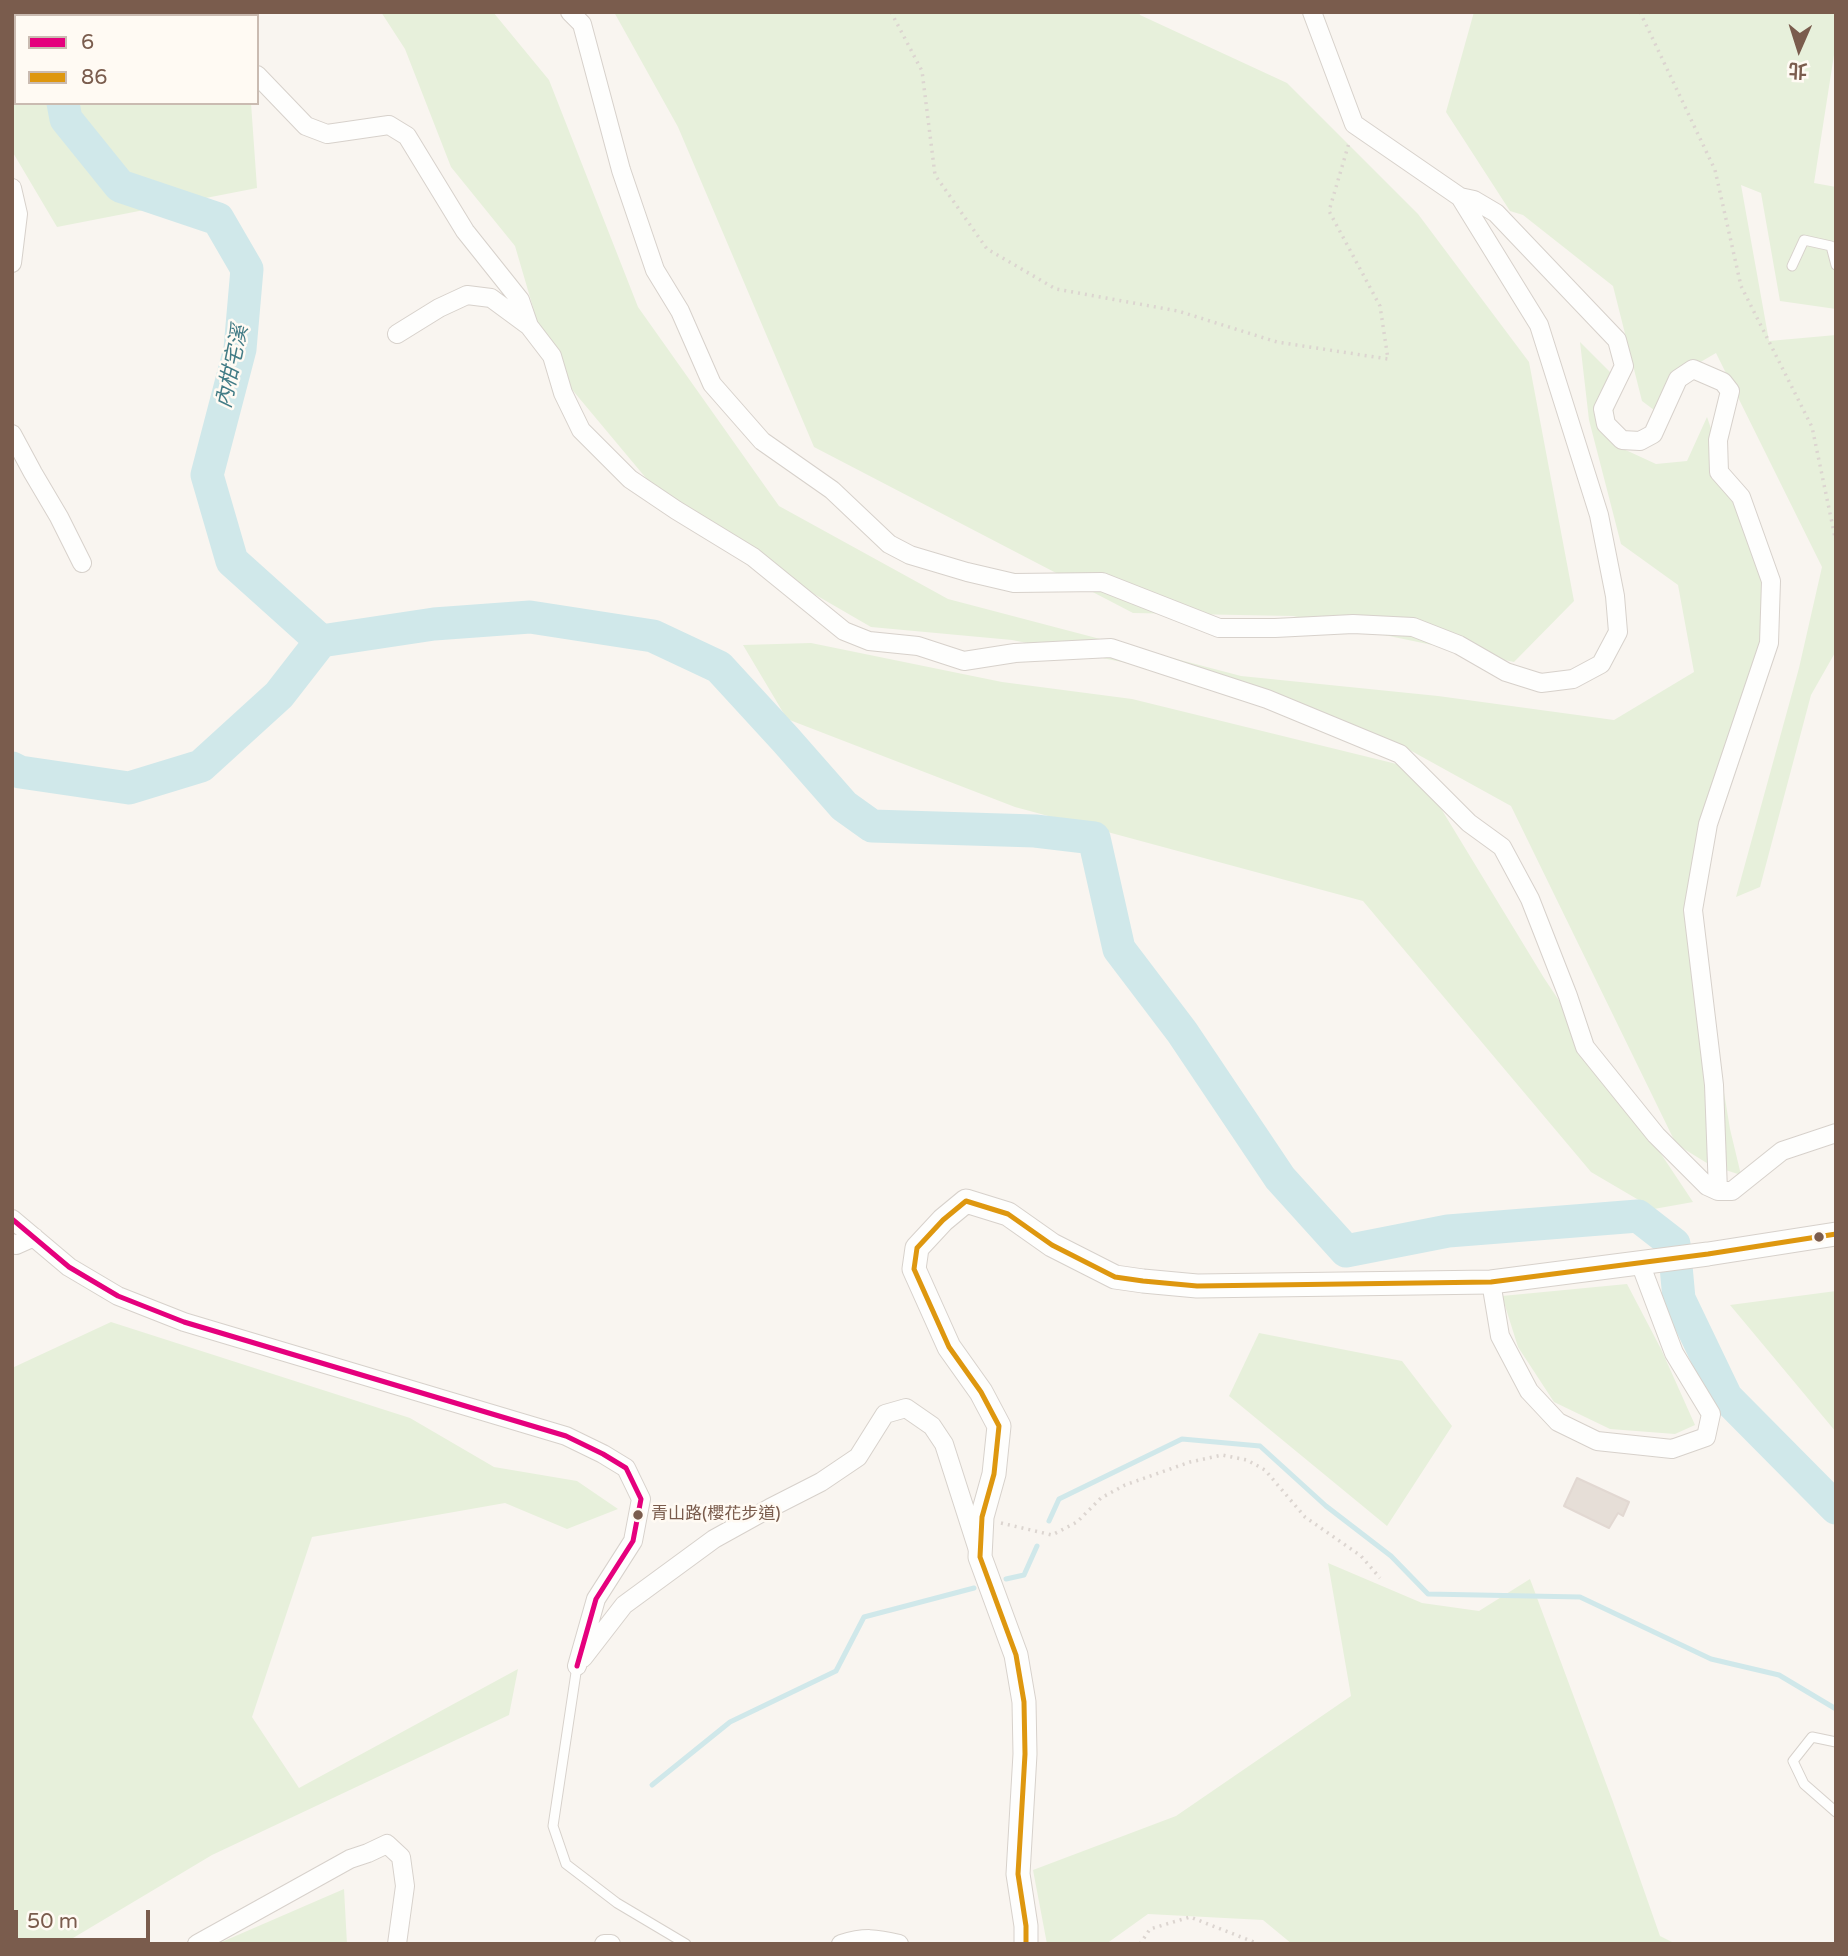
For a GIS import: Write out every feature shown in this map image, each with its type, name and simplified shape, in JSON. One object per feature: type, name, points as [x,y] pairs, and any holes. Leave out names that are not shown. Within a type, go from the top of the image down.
[{"type":"street","points":[[570,12],[582,24],[621,170],[655,270],[680,311],[712,384],[762,441],[832,490],[889,544],[910,555],[1014,583],[1102,582],[1219,628],[1353,624],[1413,627],[1459,645],[1506,672],[1541,683],[1573,679],[1601,664],[1618,632],[1615,596],[1599,515],[1539,325],[1460,197]]},
{"type":"street","points":[[1312,12],[1354,124],[1460,197],[1474,200],[1496,213],[1592,316],[1618,340],[1624,366],[1603,409],[1606,424],[1622,440],[1640,441],[1653,434],[1678,379],[1693,369],[1723,382],[1730,391],[1718,440],[1719,472],[1741,497],[1770,581],[1770,593],[1769,643],[1709,824],[1693,910],[1714,1084],[1718,1191]]},
{"type":"street","points":[[259,77],[306,126],[327,134],[389,125],[407,136],[465,231],[520,300],[529,326]]},
{"type":"street","points":[[12,188],[18,214],[12,263]]},
{"type":"street","points":[[397,334],[439,308],[467,295],[491,298],[529,326],[552,356],[563,393],[581,430],[630,480],[753,557],[844,631],[869,641],[918,646],[964,660],[1015,653],[1111,648],[1267,699],[1400,754],[1469,823],[1502,847],[1530,900],[1585,1047],[1656,1135],[1707,1186],[1718,1191],[1732,1191],[1782,1151],[1836,1133]]},
{"type":"street","points":[[12,433],[82,564]]},
{"type":"street","points":[[980,1556],[982,1517],[994,1474],[999,1426],[981,1392],[949,1347],[914,1269],[916,1248],[966,1201],[1008,1214],[1052,1245],[1115,1277],[1197,1286],[1491,1282],[1708,1254],[1836,1234]]},
{"type":"street","points":[[12,1219],[69,1267],[118,1296],[184,1322],[566,1436],[626,1468],[641,1499],[633,1541],[596,1600],[577,1666]]},
{"type":"street","points":[[12,1243],[16,1245],[34,1237]]},
{"type":"street","points":[[1491,1282],[1500,1336],[1529,1391],[1558,1422],[1597,1441],[1672,1449],[1706,1437],[1710,1414],[1674,1353],[1645,1262]]},
{"type":"street","points":[[577,1666],[624,1605],[714,1539],[821,1482],[858,1457],[885,1415],[906,1408],[932,1426],[944,1444],[1016,1655],[1024,1702],[1026,1754],[1018,1874],[1026,1944]]},
{"type":"street","points":[[197,1944],[350,1859],[387,1844],[401,1857],[405,1886],[397,1944]]},
{"type":"street","points":[[841,1944],[860,1938],[899,1944]]},
{"type":"street","points":[[604,1944],[611,1944]]},
{"type":"lane","points":[[1792,266],[1804,240],[1831,246],[1836,265]]},
{"type":"lane","points":[[577,1666],[554,1826],[566,1864],[617,1903],[686,1944]]},
{"type":"lane","points":[[1836,1742],[1812,1737],[1793,1761],[1804,1784],[1836,1812]]},
{"type":"path","points":[[891,12],[922,71],[935,175],[987,249],[1056,289],[1178,311],[1277,342],[1388,359],[1380,306],[1329,211],[1354,124]]},
{"type":"path","points":[[1640,12],[1715,170],[1741,286],[1812,426],[1836,542]]},
{"type":"path","points":[[982,1517],[1052,1535],[1077,1522],[1101,1498],[1125,1485],[1190,1462],[1222,1455],[1247,1460],[1265,1470],[1305,1517],[1361,1556],[1380,1578]]},
{"type":"path","points":[[1140,1944],[1150,1928],[1190,1917],[1259,1944]]},
{"type":"green space","points":[[12,12],[39,12],[14,14],[14,105],[251,105],[257,188],[57,227],[12,151]]},
{"type":"green space","points":[[381,12],[493,12],[549,80],[638,307],[779,506],[948,599],[1241,676],[1438,696],[1614,720],[1694,672],[1678,585],[1621,544],[1589,420],[1580,342],[1610,372],[1617,446],[1656,464],[1687,461],[1707,417],[1774,617],[1716,787],[1694,935],[1706,983],[1730,1129],[1741,1175],[1710,1165],[1676,1144],[1511,806],[1397,743],[1262,690],[1012,640],[871,627],[676,514],[549,362],[515,246],[451,167],[405,49]]},
{"type":"green space","points":[[614,12],[1139,12],[1140,15],[1287,83],[1418,214],[1529,362],[1574,601],[1514,662],[1293,616],[1133,613],[814,447],[678,127]]},
{"type":"green space","points":[[1474,12],[1836,12],[1836,42],[1814,183],[1836,187],[1836,309],[1780,301],[1761,193],[1741,185],[1769,341],[1836,335],[1836,651],[1811,695],[1760,887],[1736,897],[1799,668],[1822,567],[1716,353],[1685,371],[1662,416],[1642,401],[1613,286],[1523,215],[1510,211],[1446,112]]},
{"type":"green space","points":[[811,643],[1002,682],[1132,699],[1417,769],[1544,978],[1693,1202],[1654,1209],[1591,1172],[1363,901],[1015,807],[787,719],[743,645]]},
{"type":"green space","points":[[1627,1284],[1661,1349],[1695,1425],[1675,1434],[1610,1429],[1554,1402],[1518,1347],[1502,1296]]},
{"type":"green space","points":[[1836,1291],[1836,1432],[1730,1305]]},
{"type":"green space","points":[[111,1322],[410,1418],[494,1467],[577,1481],[618,1509],[567,1529],[505,1503],[312,1537],[252,1717],[299,1788],[518,1669],[509,1715],[212,1855],[63,1944],[12,1944],[12,1368]]},
{"type":"green space","points":[[1259,1333],[1402,1361],[1452,1426],[1387,1526],[1229,1396]]},
{"type":"green space","points":[[1328,1563],[1422,1603],[1479,1611],[1530,1579],[1660,1936],[1676,1944],[1292,1944],[1263,1920],[1148,1914],[1106,1944],[1047,1944],[1033,1870],[1176,1816],[1351,1696]]},
{"type":"green space","points":[[344,1889],[347,1944],[217,1944]]},
{"type":"building","points":[[1577,1478],[1629,1502],[1623,1516],[1618,1513],[1609,1528],[1564,1506]]},
{"type":"waterway","name":"內柑宅溪","points":[[63,105],[66,119],[120,186],[218,219],[247,269],[240,349],[207,475],[232,561],[321,641]]},
{"type":"waterway","points":[[12,768],[20,772],[129,788],[201,766],[279,695],[321,641],[434,624],[530,617],[653,636],[719,667],[844,806],[872,826],[1035,831],[1094,838],[1119,949],[1182,1032],[1280,1178],[1346,1251],[1448,1231],[1638,1216],[1674,1244],[1679,1299],[1726,1397],[1836,1508]]},
{"type":"waterway","points":[[1049,1521],[1059,1499],[1182,1439],[1260,1446],[1326,1506],[1391,1556],[1428,1594],[1580,1597],[1711,1659],[1779,1675],[1836,1709]]},
{"type":"waterway","points":[[1006,1579],[1024,1575],[1037,1546]]},
{"type":"waterway","points":[[652,1785],[730,1722],[836,1671],[864,1617],[974,1588]]},
{"type":"transit line","name":"86","points":[[1026,1944],[1018,1874],[1025,1754],[1024,1702],[1016,1655],[980,1557],[982,1517],[994,1474],[999,1426],[981,1392],[949,1347],[914,1269],[917,1248],[943,1220],[966,1201],[1008,1214],[1052,1245],[1115,1277],[1197,1286],[1491,1282],[1708,1254],[1836,1234]]},
{"type":"transit line","name":"6","points":[[12,1219],[69,1267],[118,1296],[184,1322],[566,1436],[626,1468],[641,1499],[633,1541],[596,1599],[577,1666]]},
{"type":"place","name":"青山路(櫻花步道)","points":[[638,1515]]}]
